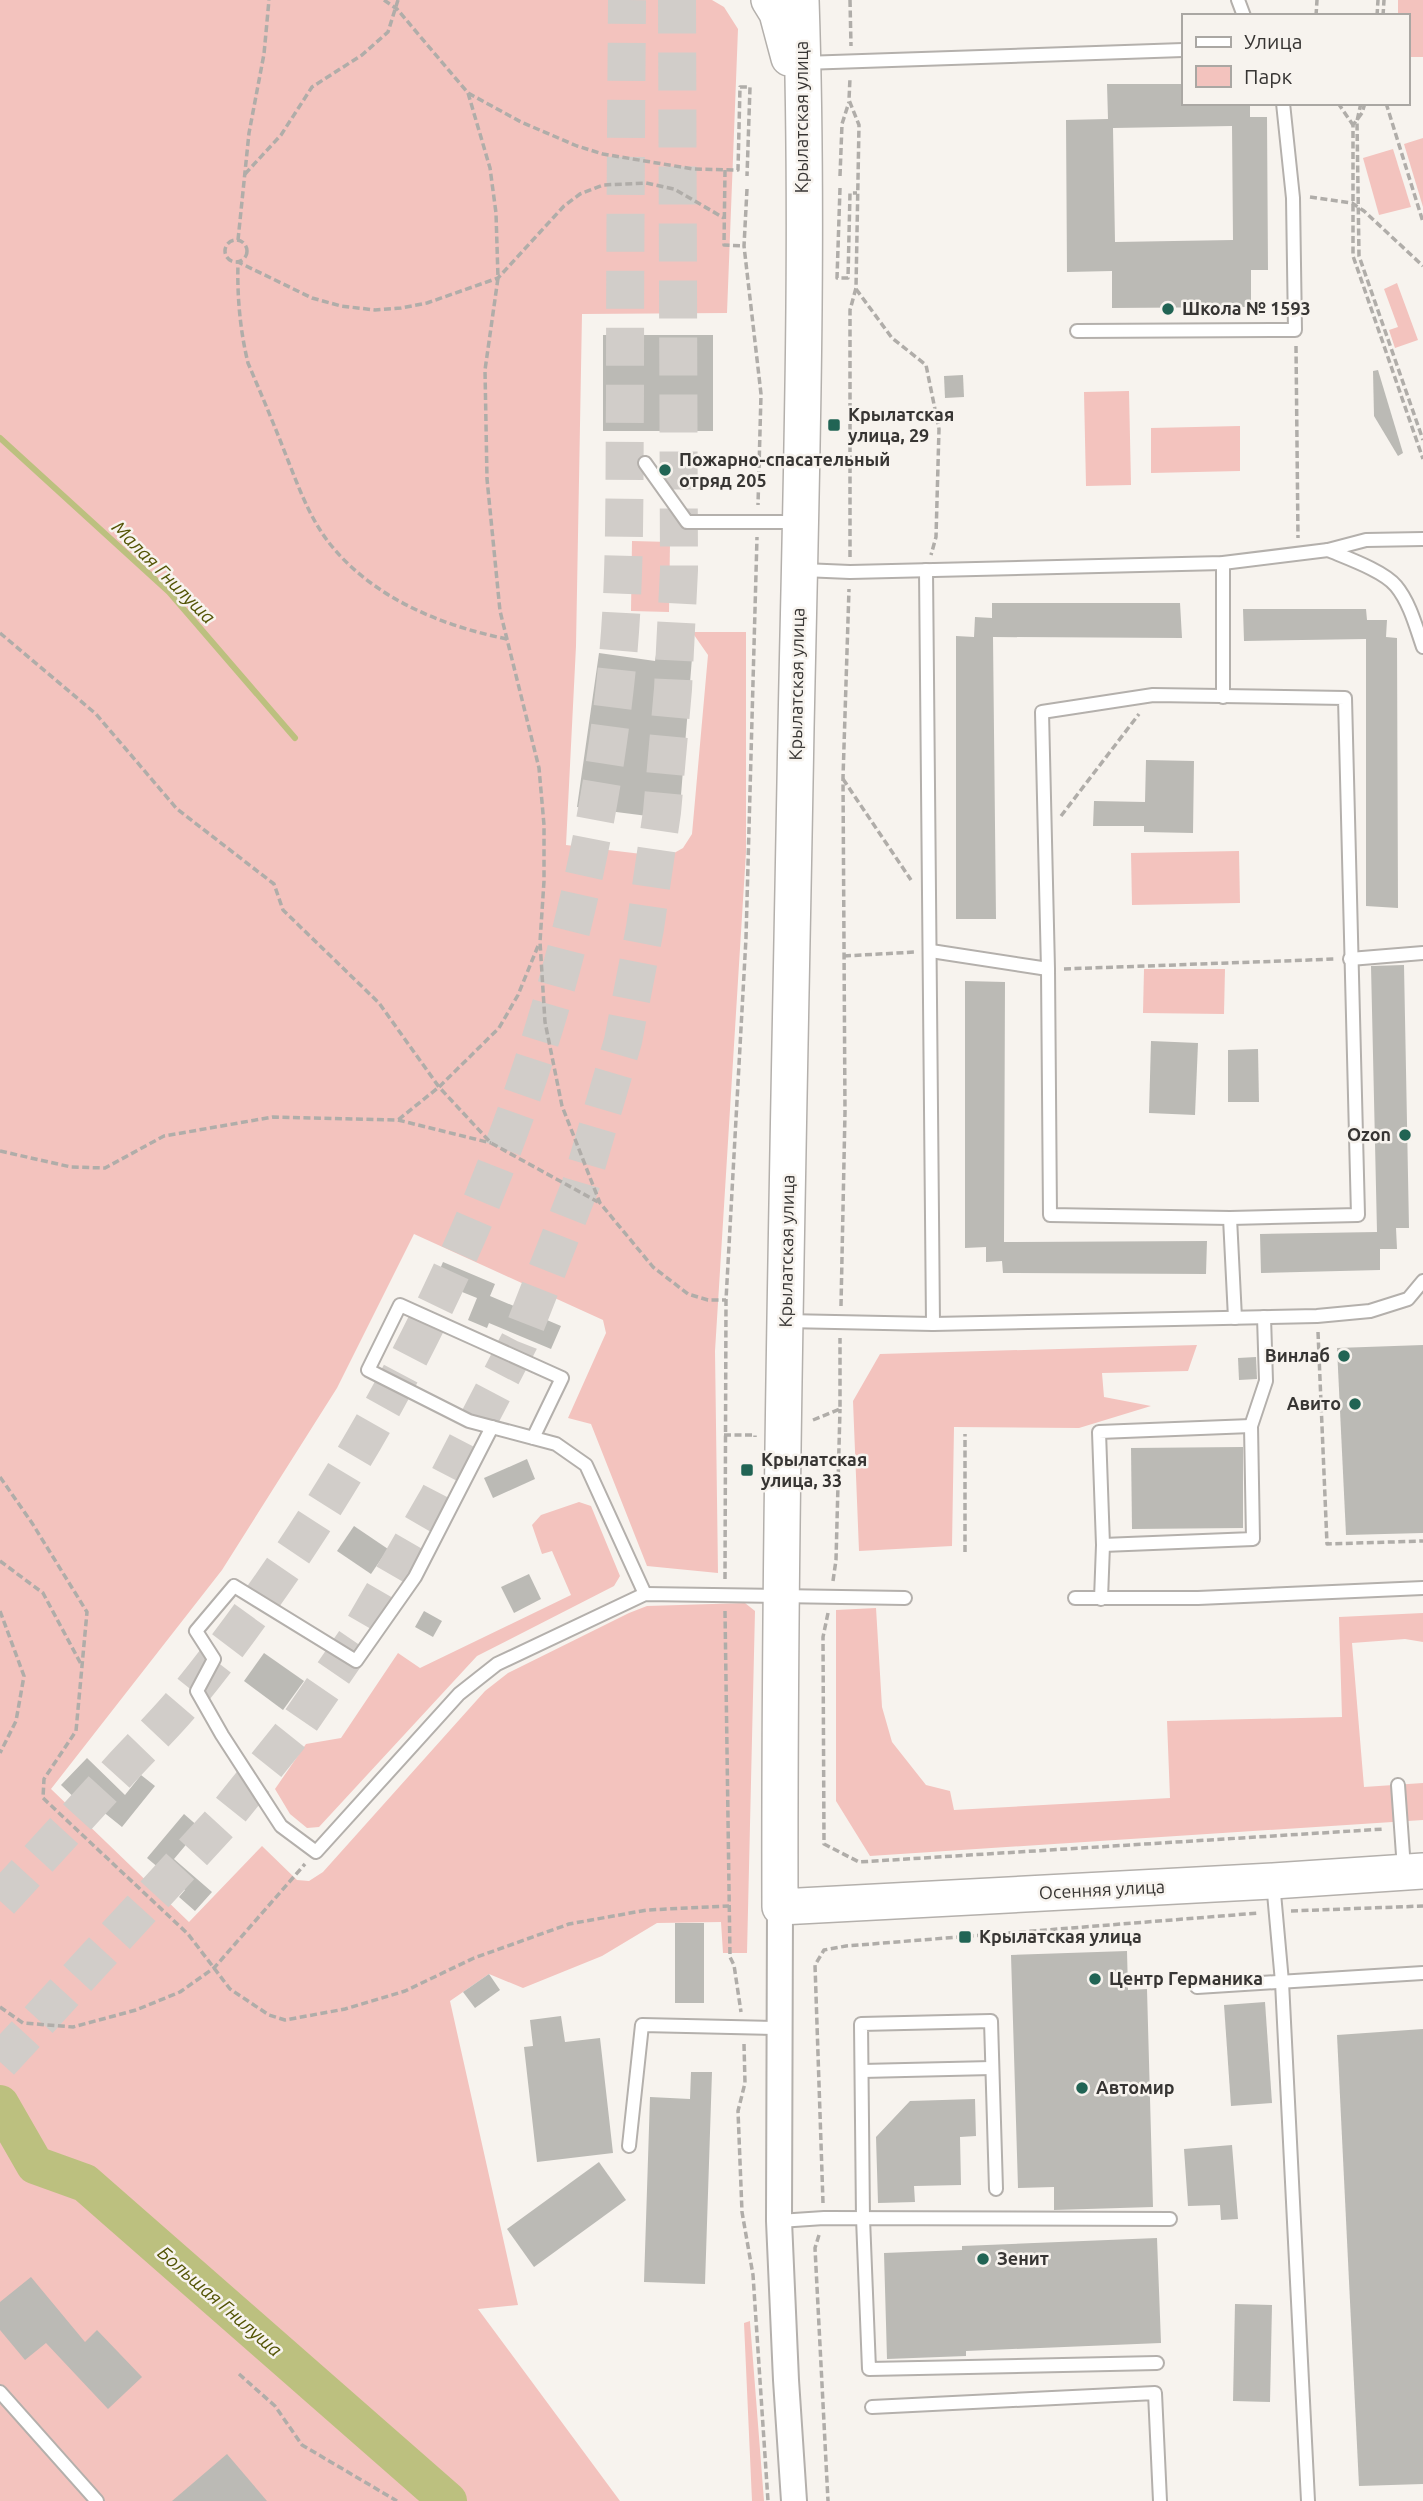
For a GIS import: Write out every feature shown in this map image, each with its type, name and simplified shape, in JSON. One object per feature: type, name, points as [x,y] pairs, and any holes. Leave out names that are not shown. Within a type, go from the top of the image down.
[{"type":"main road","points":[[769,0],[777,13],[803,109]]},
{"type":"main road","name":"Крылатская улица","points":[[780,1907],[782,1596],[800,522],[803,109],[801,0]]},
{"type":"main road","name":"Осенняя улица","points":[[780,1907],[1274,1896],[1414,1872]]},
{"type":"street","name":"Крылатская улица","points":[[780,1907],[779,2221],[794,2501]]},
{"type":"lane","points":[[803,63],[1182,50]]},
{"type":"lane","points":[[1077,331],[1295,330],[1293,198],[1283,105]]},
{"type":"lane","points":[[645,463],[687,522],[800,522]]},
{"type":"lane","points":[[799,570],[850,572],[1223,563],[1328,550],[1366,540],[1423,539]]},
{"type":"lane","points":[[1328,550],[1364,565],[1396,585],[1409,607],[1423,647]]},
{"type":"lane","points":[[1223,563],[1223,697]]},
{"type":"lane","points":[[926,570],[933,1324]]},
{"type":"lane","points":[[1153,695],[1223,697],[1345,698],[1357,1215],[1230,1218],[1050,1215],[1042,712],[1153,695]]},
{"type":"lane","points":[[931,951],[1048,969]]},
{"type":"lane","points":[[1350,959],[1423,953]]},
{"type":"lane","points":[[1230,1218],[1235,1318]]},
{"type":"lane","points":[[786,1321],[933,1324],[1317,1316],[1370,1311],[1408,1298],[1423,1281]]},
{"type":"lane","points":[[533,1438],[562,1378],[400,1305],[368,1370],[469,1421],[533,1438],[556,1444],[586,1465],[645,1594]]},
{"type":"lane","points":[[1103,1545],[1253,1539],[1251,1426],[1266,1381],[1264,1317]]},
{"type":"lane","points":[[1101,1599],[1103,1545],[1099,1432],[1251,1426]]},
{"type":"lane","points":[[492,1427],[415,1577],[356,1661],[234,1586],[196,1631],[214,1660],[197,1691],[281,1826],[316,1852],[459,1694],[497,1664],[645,1594],[905,1598]]},
{"type":"lane","points":[[1074,1598],[1198,1598],[1423,1587]]},
{"type":"lane","points":[[1398,1785],[1402,1828],[1414,1872]]},
{"type":"lane","points":[[1274,1896],[1282,1982],[1308,2501]]},
{"type":"lane","points":[[1197,1987],[1423,1973]]},
{"type":"lane","points":[[996,2189],[991,2021],[862,2024],[863,2218],[869,2370],[1157,2363]]},
{"type":"lane","points":[[629,2146],[642,2025],[779,2028]]},
{"type":"lane","points":[[862,2071],[992,2068]]},
{"type":"lane","points":[[779,2221],[863,2218],[1170,2219]]},
{"type":"lane","points":[[0,2392],[97,2501]]},
{"type":"lane","points":[[872,2407],[1156,2393],[1160,2501]]},
{"type":"path","points":[[238,240],[249,134],[264,54],[269,0]]},
{"type":"path","points":[[384,0],[397,9],[468,93],[576,146],[603,154],[693,169],[738,170],[740,87],[750,87],[747,176]]},
{"type":"path","points":[[245,174],[281,135],[312,87],[362,55],[388,32],[398,0]]},
{"type":"path","points":[[840,176],[842,124],[849,100],[852,60],[850,0]]},
{"type":"path","points":[[468,93],[490,168],[496,213],[498,278],[485,370],[486,479],[500,611],[539,768],[544,825],[540,942],[545,1022],[562,1106],[600,1203],[653,1267],[688,1294],[708,1300],[726,1300],[746,938],[761,394],[744,246],[747,189]]},
{"type":"path","points":[[849,100],[859,125],[856,289],[850,310],[850,572],[843,778],[845,1112],[836,1560],[824,1637],[824,1844],[859,1862],[1402,1828]]},
{"type":"path","points":[[1340,105],[1355,123],[1359,256],[1423,440]]},
{"type":"path","points":[[1362,105],[1355,123],[1353,256],[1423,459]]},
{"type":"path","points":[[1387,105],[1423,222]]},
{"type":"path","points":[[725,170],[724,244],[744,246]]},
{"type":"path","points":[[238,262],[245,258],[248,251],[245,244],[238,240],[229,242],[225,252],[229,259],[312,298],[341,306],[375,310],[427,303],[498,278],[564,206],[580,194],[603,185],[646,183],[674,189],[724,218]]},
{"type":"path","points":[[840,188],[837,278],[848,278],[849,193],[857,193]]},
{"type":"path","points":[[1317,197],[1352,203],[1423,266]]},
{"type":"path","points":[[238,262],[237,292],[242,340],[248,363],[306,505],[330,543],[359,574],[391,597],[466,631],[507,639]]},
{"type":"path","points":[[856,289],[892,338],[926,365],[939,429],[936,537],[926,570]]},
{"type":"path","points":[[1295,330],[1300,554]]},
{"type":"path","points":[[0,633],[96,715],[177,809],[274,884],[282,910],[379,1003],[439,1087],[491,1143]]},
{"type":"path","points":[[1044,839],[1153,695]]},
{"type":"path","points":[[843,778],[928,905]]},
{"type":"path","points":[[398,1120],[439,1087],[499,1028],[518,995],[540,942]]},
{"type":"path","points":[[844,957],[931,951]]},
{"type":"path","points":[[1048,969],[1350,959]]},
{"type":"path","points":[[0,1151],[72,1167],[105,1168],[164,1136],[273,1117],[398,1120],[491,1143],[600,1203]]},
{"type":"path","points":[[1317,1316],[1327,1544],[1423,1541]]},
{"type":"path","points":[[813,1420],[840,1409]]},
{"type":"path","points":[[965,1434],[965,1552]]},
{"type":"path","points":[[724,1435],[755,1435],[755,1449]]},
{"type":"path","points":[[0,1477],[88,1612],[75,1731],[44,1779],[43,1798],[188,1934],[230,1989],[268,2015],[285,2020],[345,2009],[405,1991],[474,1958],[569,1924],[647,1909],[729,1906],[730,1957],[734,1965],[743,2028],[745,2083],[738,2111],[742,2212],[753,2274],[768,2501]]},
{"type":"path","points":[[0,1561],[43,1593],[83,1668]]},
{"type":"path","points":[[0,1611],[24,1676],[16,1721],[0,1753]]},
{"type":"path","points":[[0,2007],[23,2023],[73,2027],[136,2010],[180,1992],[214,1968],[316,1852]]},
{"type":"path","points":[[824,1950],[1274,1896],[1423,1906]]},
{"type":"path","points":[[239,2374],[275,2406],[302,2445],[397,2501]]},
{"type":"green space","points":[[0,0],[712,0],[724,7],[738,29],[727,313],[582,314],[576,646],[566,845],[667,857],[683,848],[692,834],[708,655],[692,632],[746,632],[746,852],[715,1351],[718,1573],[647,1566],[591,1424],[568,1418],[606,1333],[603,1320],[414,1234],[337,1388],[222,1570],[51,1789],[189,1922],[262,1846],[297,1880],[309,1881],[323,1872],[485,1691],[508,1673],[647,1606],[745,1603],[755,1611],[747,1953],[723,1953],[721,1922],[657,1923],[602,1956],[523,1988],[489,1974],[450,2001],[518,2305],[478,2309],[620,2501],[0,2501]]},
{"type":"green space","points":[[1398,0],[1423,0],[1423,57],[1409,57],[1409,14],[1398,14]]},
{"type":"green space","points":[[1423,138],[1423,207],[1404,144]]},
{"type":"green space","points":[[1393,149],[1411,207],[1379,215],[1363,158]]},
{"type":"green space","points":[[1397,283],[1418,340],[1395,348],[1389,330],[1398,327],[1384,289]]},
{"type":"green space","points":[[1129,391],[1131,485],[1086,486],[1084,392]]},
{"type":"green space","points":[[1240,426],[1240,471],[1151,473],[1151,428]]},
{"type":"green space","points":[[632,541],[670,542],[669,612],[631,611]]},
{"type":"green space","points":[[1239,851],[1240,903],[1132,905],[1131,853]]},
{"type":"green space","points":[[1144,969],[1225,969],[1224,1014],[1143,1013]]},
{"type":"green space","points":[[1197,1345],[1188,1371],[1102,1373],[1104,1397],[1151,1406],[1079,1428],[954,1427],[952,1546],[859,1551],[853,1401],[880,1354]]},
{"type":"green space","points":[[579,1502],[591,1506],[620,1576],[614,1586],[477,1656],[319,1827],[307,1828],[290,1814],[275,1789],[306,1744],[341,1738],[398,1653],[420,1668],[571,1595],[552,1551],[542,1554],[532,1525],[541,1515]]},
{"type":"green space","points":[[876,1608],[882,1707],[892,1742],[926,1785],[950,1791],[954,1810],[1170,1798],[1167,1721],[1342,1717],[1339,1617],[1423,1613],[1423,1642],[1405,1639],[1352,1643],[1364,1787],[1423,1783],[1423,1820],[870,1856],[836,1801],[836,1610]]},
{"type":"green space","points":[[750,2321],[764,2501],[752,2501],[744,2323]]},
{"type":"building","points":[[1107,84],[1182,84],[1182,105],[1250,105],[1250,117],[1267,117],[1268,270],[1251,270],[1251,307],[1112,308],[1112,271],[1067,272],[1066,120],[1108,119]],"holes":[[[1232,126],[1233,240],[1115,242],[1113,128]]]},
{"type":"building","points":[[603,335],[713,335],[713,431],[603,431]]},
{"type":"building","points":[[1378,370],[1403,453],[1398,456],[1374,416],[1373,371]]},
{"type":"building","points":[[963,375],[964,397],[945,398],[944,376]]},
{"type":"building","points":[[992,603],[1180,603],[1182,638],[993,637],[996,919],[956,919],[956,636],[974,637],[975,617],[992,618]]},
{"type":"building","points":[[1243,609],[1366,609],[1367,620],[1387,620],[1386,637],[1397,638],[1398,908],[1366,906],[1366,639],[1244,641]]},
{"type":"building","points":[[599,653],[655,661],[656,655],[692,658],[679,820],[577,807]]},
{"type":"building","points":[[1146,760],[1194,761],[1193,833],[1144,832],[1144,826],[1093,826],[1094,801],[1145,802]]},
{"type":"building","points":[[1404,965],[1409,1228],[1396,1228],[1397,1249],[1380,1249],[1380,1270],[1261,1273],[1260,1234],[1377,1232],[1371,966]]},
{"type":"building","points":[[965,981],[1005,982],[1004,1242],[1207,1241],[1206,1274],[1003,1273],[1002,1261],[986,1262],[986,1247],[965,1248]]},
{"type":"building","points":[[1151,1041],[1198,1043],[1195,1115],[1149,1113]]},
{"type":"building","points":[[1258,1049],[1259,1102],[1228,1102],[1228,1050]]},
{"type":"building","points":[[443,1262],[495,1284],[490,1296],[561,1326],[551,1349],[489,1323],[487,1328],[468,1320],[477,1298],[435,1281]]},
{"type":"building","points":[[1423,1345],[1423,1533],[1346,1535],[1337,1348]]},
{"type":"building","points":[[1256,1357],[1257,1379],[1239,1380],[1238,1358]]},
{"type":"building","points":[[1243,1447],[1243,1528],[1132,1529],[1131,1448]]},
{"type":"building","points":[[527,1459],[535,1479],[493,1498],[484,1478]]},
{"type":"building","points":[[354,1526],[388,1549],[371,1574],[337,1551]]},
{"type":"building","points":[[529,1574],[541,1599],[514,1613],[501,1587]]},
{"type":"building","points":[[424,1611],[442,1621],[433,1637],[415,1627]]},
{"type":"building","points":[[264,1653],[304,1681],[283,1710],[244,1681]]},
{"type":"building","points":[[87,1758],[125,1795],[141,1775],[155,1786],[122,1827],[86,1798],[81,1804],[61,1785]]},
{"type":"building","points":[[184,1814],[200,1828],[174,1859],[212,1892],[195,1911],[179,1897],[185,1890],[147,1858]]},
{"type":"building","points":[[675,1923],[704,1923],[704,2003],[675,2003]]},
{"type":"building","name":"Автомир","points":[[1127,1951],[1128,1990],[1147,1989],[1153,2207],[1054,2210],[1054,2187],[1018,2188],[1011,1955]]},
{"type":"building","points":[[489,1974],[500,1990],[475,2008],[463,1992]]},
{"type":"building","points":[[1265,2002],[1272,2103],[1231,2106],[1224,2005]]},
{"type":"building","points":[[561,2016],[565,2042],[600,2038],[613,2153],[537,2162],[524,2047],[533,2046],[530,2020]]},
{"type":"building","points":[[1423,2029],[1423,2484],[1359,2486],[1337,2035]]},
{"type":"building","points":[[691,2072],[712,2072],[705,2284],[644,2282],[650,2097],[690,2099]]},
{"type":"building","points":[[975,2099],[976,2136],[960,2137],[961,2185],[914,2186],[915,2202],[878,2203],[876,2137],[910,2101]]},
{"type":"building","points":[[1232,2145],[1238,2219],[1221,2220],[1220,2205],[1188,2206],[1184,2149]]},
{"type":"building","points":[[599,2162],[626,2200],[534,2267],[507,2229]]},
{"type":"building","points":[[1157,2238],[1161,2343],[966,2351],[966,2356],[887,2359],[884,2253],[962,2250],[962,2246]]},
{"type":"building","points":[[31,2277],[85,2342],[97,2330],[142,2377],[108,2409],[46,2343],[25,2360],[0,2330],[0,2302]]},
{"type":"building","points":[[1235,2304],[1272,2305],[1270,2402],[1233,2401]]},
{"type":"building","points":[[227,2454],[267,2501],[172,2501]]},
{"type":"waterway","name":"Малая Гнилуша","points":[[0,438],[169,592],[295,738]]},
{"type":"waterway","name":"Большая Гнилуша","points":[[0,2104],[35,2165],[85,2183],[448,2501]]},
{"type":"tunnel","points":[[0,1901],[184,1701],[270,1587],[347,1468],[416,1344],[476,1215],[526,1083],[567,947],[597,808],[617,667],[624,532],[627,0]]},
{"type":"tunnel","points":[[0,2062],[221,1822],[293,1732],[356,1640],[438,1498],[519,1342],[581,1184],[623,1041],[645,928],[662,812],[673,689],[679,570],[677,0]]},
{"type":"place","name":"Школа № 1593","points":[[1168,309]]},
{"type":"place","name":"Крылатская улица, 29","points":[[834,425]]},
{"type":"place","name":"Пожарно-спасательный отряд 205","points":[[665,470]]},
{"type":"place","name":"Ozon","points":[[1405,1135]]},
{"type":"place","name":"Винлаб","points":[[1344,1356]]},
{"type":"place","name":"Авито","points":[[1355,1404]]},
{"type":"place","name":"Крылатская улица, 33","points":[[747,1470]]},
{"type":"place","name":"Крылатская улица","points":[[965,1937]]},
{"type":"place","name":"Центр Германика","points":[[1095,1979]]},
{"type":"place","name":"Автомир","points":[[1082,2088]]},
{"type":"place","name":"Зенит","points":[[983,2259]]}]
